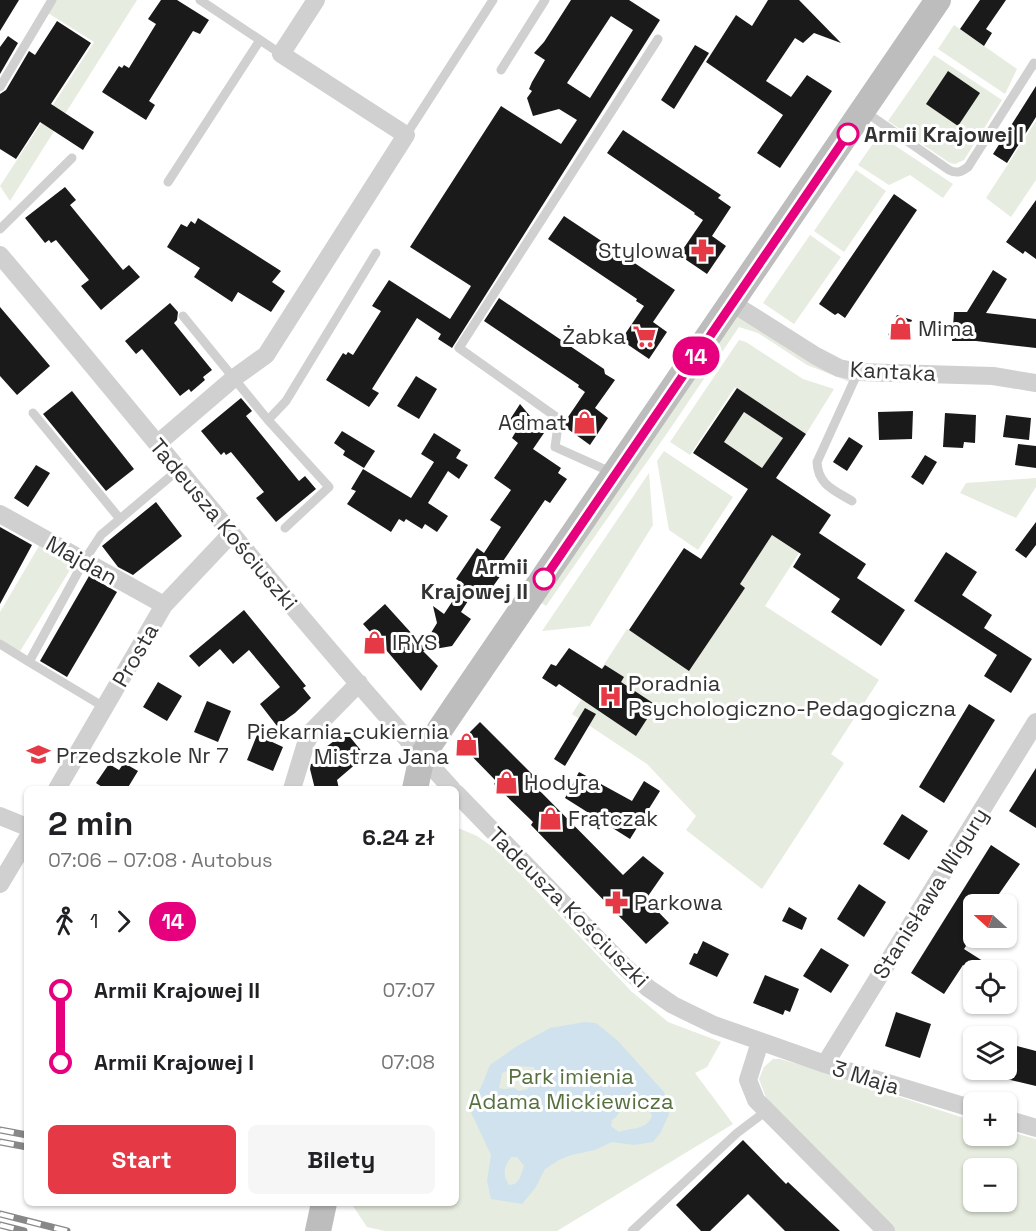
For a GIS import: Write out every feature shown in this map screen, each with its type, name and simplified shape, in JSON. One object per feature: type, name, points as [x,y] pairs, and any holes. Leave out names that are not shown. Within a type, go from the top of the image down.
[{"type":"street","points":[[157,444],[234,378],[266,355],[406,135],[281,54],[316,0]]},
{"type":"street","points":[[416,786],[422,756],[938,0]]},
{"type":"street","name":"Tadeusza Kościuszki","points":[[0,255],[231,534],[449,786]]},
{"type":"street","name":"Kantaka","points":[[732,303],[839,368],[858,372],[993,376],[1036,383]]},
{"type":"street","name":"Majdan","points":[[0,514],[164,605]]},
{"type":"street","name":"Prosta","points":[[59,786],[164,605],[231,534]]},
{"type":"street","points":[[293,786],[312,731],[358,683]]},
{"type":"street","name":"Stanisława Wigury","points":[[825,1064],[1036,722]]},
{"type":"street","name":"Tadeusza Kościuszki","points":[[459,796],[648,988],[693,1016],[759,1042]]},
{"type":"street","points":[[459,812],[474,813]]},
{"type":"street","points":[[0,816],[24,826]]},
{"type":"street","points":[[0,884],[24,844]]},
{"type":"street","points":[[759,1042],[748,1080],[756,1100],[886,1231]]},
{"type":"street","name":"3 Maja","points":[[759,1042],[963,1106]]},
{"type":"street","points":[[1017,1122],[1036,1128]]},
{"type":"lane","points":[[0,87],[52,0]]},
{"type":"lane","points":[[200,0],[281,54]]},
{"type":"lane","points":[[406,135],[493,0]]},
{"type":"lane","points":[[501,70],[545,0]]},
{"type":"lane","points":[[615,474],[555,447],[559,419],[459,348],[658,39]]},
{"type":"lane","points":[[168,182],[260,40]]},
{"type":"lane","points":[[864,111],[948,170],[955,173],[961,172],[968,167],[1034,63],[1036,65]]},
{"type":"lane","points":[[0,229],[72,158]]},
{"type":"lane","points":[[268,420],[286,401],[376,253]]},
{"type":"lane","points":[[183,316],[268,420],[329,488],[285,528]]},
{"type":"lane","points":[[852,501],[825,484],[817,475],[817,462],[858,372]]},
{"type":"lane","points":[[33,413],[120,519]]},
{"type":"lane","points":[[30,662],[84,561],[101,536],[178,470]]},
{"type":"lane","points":[[0,644],[104,707]]},
{"type":"lane","points":[[632,1231],[766,1110]]},
{"type":"green space","points":[[56,0],[137,0],[10,201],[0,186],[94,42],[48,13]]},
{"type":"green space","points":[[954,25],[1017,69],[1005,94],[938,49]]},
{"type":"green space","points":[[934,55],[1002,100],[964,160],[955,164],[950,163],[888,121]]},
{"type":"green space","points":[[1036,121],[1036,180],[1011,217],[986,198]]},
{"type":"green space","points":[[879,135],[953,184],[943,198],[910,175],[889,185],[858,165]]},
{"type":"green space","points":[[856,170],[886,191],[844,252],[814,231]]},
{"type":"green space","points":[[810,235],[841,257],[794,324],[763,303]]},
{"type":"green space","points":[[734,314],[854,374],[850,382],[807,365],[758,333],[739,327],[546,606],[539,601]]},
{"type":"green space","points":[[739,340],[746,342],[803,379],[834,389],[806,434],[735,387],[690,455],[670,442]]},
{"type":"green space","points":[[744,412],[783,438],[762,468],[724,442]]},
{"type":"green space","points":[[664,451],[733,497],[698,550],[669,530],[657,461]]},
{"type":"green space","points":[[649,473],[653,525],[590,626],[542,631]]},
{"type":"green space","points":[[1036,478],[1036,487],[1016,518],[960,493],[966,483]]},
{"type":"green space","points":[[772,535],[799,553],[765,606],[879,680],[831,754],[844,763],[762,889],[686,830],[696,816],[647,764],[572,714],[627,629],[689,670]]},
{"type":"green space","points":[[39,546],[73,565],[19,653],[0,641],[0,612]]},
{"type":"green space","name":"Park imienia Adama Mickiewicza","points":[[459,828],[477,836],[500,852],[631,991],[668,1022],[721,1042],[707,1067],[695,1073],[733,1124],[557,1231],[385,1231],[367,1227],[353,1206],[459,1206]]},
{"type":"green space","points":[[773,1059],[780,1059],[963,1118],[963,1146],[1017,1146],[1017,1134],[1036,1139],[1036,1231],[892,1231],[770,1108],[759,1079],[764,1067]]},
{"type":"water","points":[[585,1022],[596,1023],[617,1040],[664,1092],[669,1114],[661,1132],[653,1142],[634,1145],[612,1142],[595,1150],[559,1160],[545,1169],[536,1187],[522,1204],[491,1199],[487,1181],[491,1155],[469,1108],[490,1065],[517,1046],[550,1028]],"holes":[[[517,1066],[534,1067],[532,1084],[521,1091],[513,1088],[499,1088],[502,1073]],[[631,1100],[649,1110],[652,1116],[642,1126],[619,1132],[611,1126],[612,1120]],[[511,1157],[517,1157],[524,1166],[515,1184],[509,1185],[505,1167]]]},
{"type":"building","points":[[0,0],[19,0],[0,31]]},
{"type":"building","points":[[161,0],[177,0],[209,20],[200,34],[193,31],[149,101],[155,105],[146,120],[102,92],[119,66],[122,68],[124,65],[129,68],[156,24],[148,19]]},
{"type":"building","points":[[571,0],[629,0],[660,20],[452,348],[438,339],[441,334],[417,318],[372,389],[379,393],[369,407],[326,380],[343,353],[346,355],[348,352],[353,355],[381,311],[372,306],[389,280],[450,319],[471,286],[410,247],[501,106],[561,144],[577,120],[559,109],[533,116],[527,98],[532,91],[529,89],[532,82],[545,60],[534,53],[544,42]],"holes":[[[611,16],[633,30],[590,98],[567,83]]]},
{"type":"building","points":[[768,0],[799,0],[841,43],[814,33],[803,43],[795,38],[766,81],[791,97],[807,75],[832,91],[780,168],[757,153],[783,115],[706,62],[736,15],[752,26]]},
{"type":"building","points":[[980,0],[1006,0],[986,29],[992,33],[984,46],[960,29]]},
{"type":"building","points":[[57,21],[91,43],[51,104],[94,132],[83,150],[40,122],[16,159],[0,149],[0,94],[6,90],[29,51],[35,55]]},
{"type":"building","points":[[8,36],[18,43],[0,74],[0,47]]},
{"type":"building","points":[[695,45],[709,53],[674,109],[661,100]]},
{"type":"building","points":[[948,71],[980,93],[958,126],[926,104]]},
{"type":"building","points":[[1036,86],[1036,117],[1007,163],[993,154]]},
{"type":"building","points":[[623,130],[721,195],[718,198],[731,207],[712,236],[726,246],[707,274],[679,255],[703,220],[607,153]]},
{"type":"building","points":[[65,187],[76,200],[70,205],[123,270],[129,265],[140,277],[101,310],[81,286],[89,280],[56,240],[51,243],[49,240],[45,243],[25,218]]},
{"type":"building","points":[[894,194],[917,210],[845,318],[838,313],[835,315],[819,304]]},
{"type":"building","points":[[1036,200],[1036,259],[1025,251],[1023,254],[1006,242]]},
{"type":"building","points":[[564,216],[675,290],[653,322],[667,332],[649,359],[621,340],[644,306],[548,239]]},
{"type":"building","points":[[198,218],[281,271],[272,282],[285,291],[271,312],[238,292],[232,302],[194,277],[200,268],[167,247],[181,224],[187,227],[191,221],[195,224]]},
{"type":"building","points":[[993,270],[1007,279],[986,313],[1036,319],[1036,348],[976,341],[952,341],[954,312],[967,312]]},
{"type":"building","points":[[499,298],[604,369],[605,374],[615,380],[595,408],[608,418],[590,445],[565,427],[566,420],[585,392],[578,387],[579,385],[484,321]]},
{"type":"building","points":[[170,303],[178,312],[174,323],[212,370],[203,377],[205,380],[191,392],[189,389],[180,396],[142,349],[136,354],[125,341]]},
{"type":"building","points":[[0,307],[50,366],[17,395],[0,376]]},
{"type":"building","name":"Mima","points":[[897,315],[912,320],[904,341],[888,335]]},
{"type":"building","points":[[416,376],[437,389],[419,419],[397,406]]},
{"type":"building","points":[[737,388],[806,434],[776,478],[831,515],[819,533],[866,564],[857,578],[905,610],[881,646],[831,612],[840,599],[793,567],[801,554],[772,535],[740,584],[745,588],[689,671],[629,630],[684,548],[701,559],[748,489],[693,453]],"holes":[[[744,412],[783,438],[762,468],[724,442]]]},
{"type":"building","points":[[72,391],[134,469],[106,491],[43,414]]},
{"type":"building","points":[[241,398],[252,411],[246,416],[299,481],[305,476],[316,489],[276,522],[256,498],[264,492],[231,452],[226,455],[224,452],[221,455],[201,431]]},
{"type":"building","points":[[520,404],[544,433],[533,449],[561,468],[558,473],[567,479],[550,503],[545,500],[501,564],[506,568],[489,592],[478,585],[461,612],[471,619],[452,646],[423,651],[438,666],[421,691],[381,644],[379,645],[369,635],[371,633],[363,624],[385,604],[423,646],[437,623],[433,606],[444,614],[464,584],[456,579],[477,548],[484,553],[501,527],[490,520],[511,490],[494,478],[518,443],[512,438],[518,428],[509,421]]},
{"type":"building","points":[[913,411],[912,439],[879,440],[878,412]]},
{"type":"building","points":[[945,413],[976,415],[975,443],[964,442],[963,448],[943,447]]},
{"type":"building","points":[[1006,415],[1031,418],[1029,440],[1003,437]]},
{"type":"building","points":[[342,431],[375,451],[364,468],[343,455],[345,451],[334,443]]},
{"type":"building","points":[[434,433],[461,450],[456,458],[468,465],[459,479],[448,471],[428,503],[448,516],[437,532],[425,524],[422,529],[406,519],[404,522],[399,519],[391,532],[347,504],[356,491],[351,489],[363,469],[411,498],[434,462],[421,454]]},
{"type":"building","points":[[849,437],[863,446],[847,471],[833,462]]},
{"type":"building","points":[[1018,444],[1036,446],[1036,468],[1015,465]]},
{"type":"building","points":[[925,455],[937,462],[923,485],[911,477]]},
{"type":"building","points":[[36,465],[50,473],[28,507],[14,498]]},
{"type":"building","points":[[156,502],[182,536],[133,575],[118,567],[102,546]]},
{"type":"building","points":[[1036,522],[1036,545],[1026,558],[1015,550]]},
{"type":"building","points":[[0,527],[32,545],[0,604]]},
{"type":"building","points":[[946,552],[977,572],[962,595],[992,615],[984,628],[1032,659],[1011,693],[984,676],[997,655],[914,601]]},
{"type":"building","points":[[89,576],[117,592],[67,677],[40,661]]},
{"type":"building","points":[[244,610],[306,686],[303,688],[311,698],[277,726],[260,704],[280,687],[249,650],[233,664],[220,649],[199,667],[189,656]]},
{"type":"building","name":"Poradnia Psychologiczno-Pedagogiczna","points":[[569,648],[602,669],[605,665],[624,677],[621,682],[656,705],[636,736],[559,684],[556,687],[542,678],[551,664],[556,666]]},
{"type":"building","points":[[158,682],[182,696],[167,721],[143,707]]},
{"type":"building","points":[[207,701],[231,711],[218,742],[194,732]]},
{"type":"building","points":[[969,704],[995,720],[944,803],[919,787]]},
{"type":"building","points":[[585,708],[596,714],[565,766],[554,759]]},
{"type":"building","points":[[480,722],[539,781],[535,786],[623,875],[643,856],[664,873],[646,899],[669,923],[646,944],[531,825],[533,822],[494,784],[496,781],[459,743]]},
{"type":"building","points":[[346,732],[363,753],[371,751],[337,780],[338,786],[314,786],[311,764],[336,759],[326,747]]},
{"type":"building","points":[[257,735],[283,747],[273,771],[247,760]]},
{"type":"building","points":[[124,763],[138,771],[129,786],[100,786],[96,783],[109,764],[119,770]]},
{"type":"building","points":[[1036,768],[1036,828],[1009,811]]},
{"type":"building","points":[[579,772],[632,801],[644,781],[660,791],[630,839],[565,798]]},
{"type":"building","points":[[902,814],[928,831],[909,860],[883,844]]},
{"type":"building","points":[[991,845],[1020,864],[999,894],[963,894],[963,948],[981,960],[963,960],[963,965],[944,994],[911,973]]},
{"type":"building","points":[[859,884],[886,902],[864,937],[837,919]]},
{"type":"building","points":[[789,907],[807,918],[802,930],[782,921]]},
{"type":"building","points":[[703,941],[729,954],[717,977],[689,964]]},
{"type":"building","points":[[821,948],[849,965],[831,993],[803,976]]},
{"type":"building","points":[[765,975],[799,989],[790,1012],[785,1010],[783,1015],[753,1003]]},
{"type":"building","points":[[896,1012],[931,1024],[920,1058],[885,1046]]},
{"type":"building","points":[[1017,1046],[1036,1051],[1036,1086],[1010,1080],[1017,1080]]},
{"type":"building","points":[[743,1140],[786,1184],[788,1182],[840,1231],[785,1231],[748,1194],[710,1231],[701,1231],[676,1205]]},
{"type":"railway","points":[[0,1130],[24,1134]]},
{"type":"railway","points":[[0,1142],[24,1146]]},
{"type":"railway","points":[[0,1214],[67,1231]]},
{"type":"railway","points":[[0,1225],[24,1231]]},
{"type":"bus line","name":"14","points":[[544,579],[848,134]]},
{"type":"place","name":"Armii Krajowej I","points":[[848,134]]},
{"type":"place","name":"Stylowa","points":[[702,250]]},
{"type":"place","name":"Mima","points":[[900,328]]},
{"type":"place","name":"Żabka","points":[[644,336]]},
{"type":"place","name":"Admat","points":[[585,422]]},
{"type":"place","name":"Armii Krajowej II","points":[[544,579]]},
{"type":"place","name":"IRYS","points":[[374,642]]},
{"type":"place","name":"Poradnia Psychologiczno-Pedagogiczna","points":[[610,696]]},
{"type":"place","name":"Piekarnia-cukiernia Mistrza Jana","points":[[467,744]]},
{"type":"place","name":"Przedszkole Nr 7","points":[[38,755]]},
{"type":"place","name":"Hodyra","points":[[506,782]]},
{"type":"place","name":"Frątczak","points":[[550,818]]},
{"type":"place","name":"Parkowa","points":[[616,902]]}]
